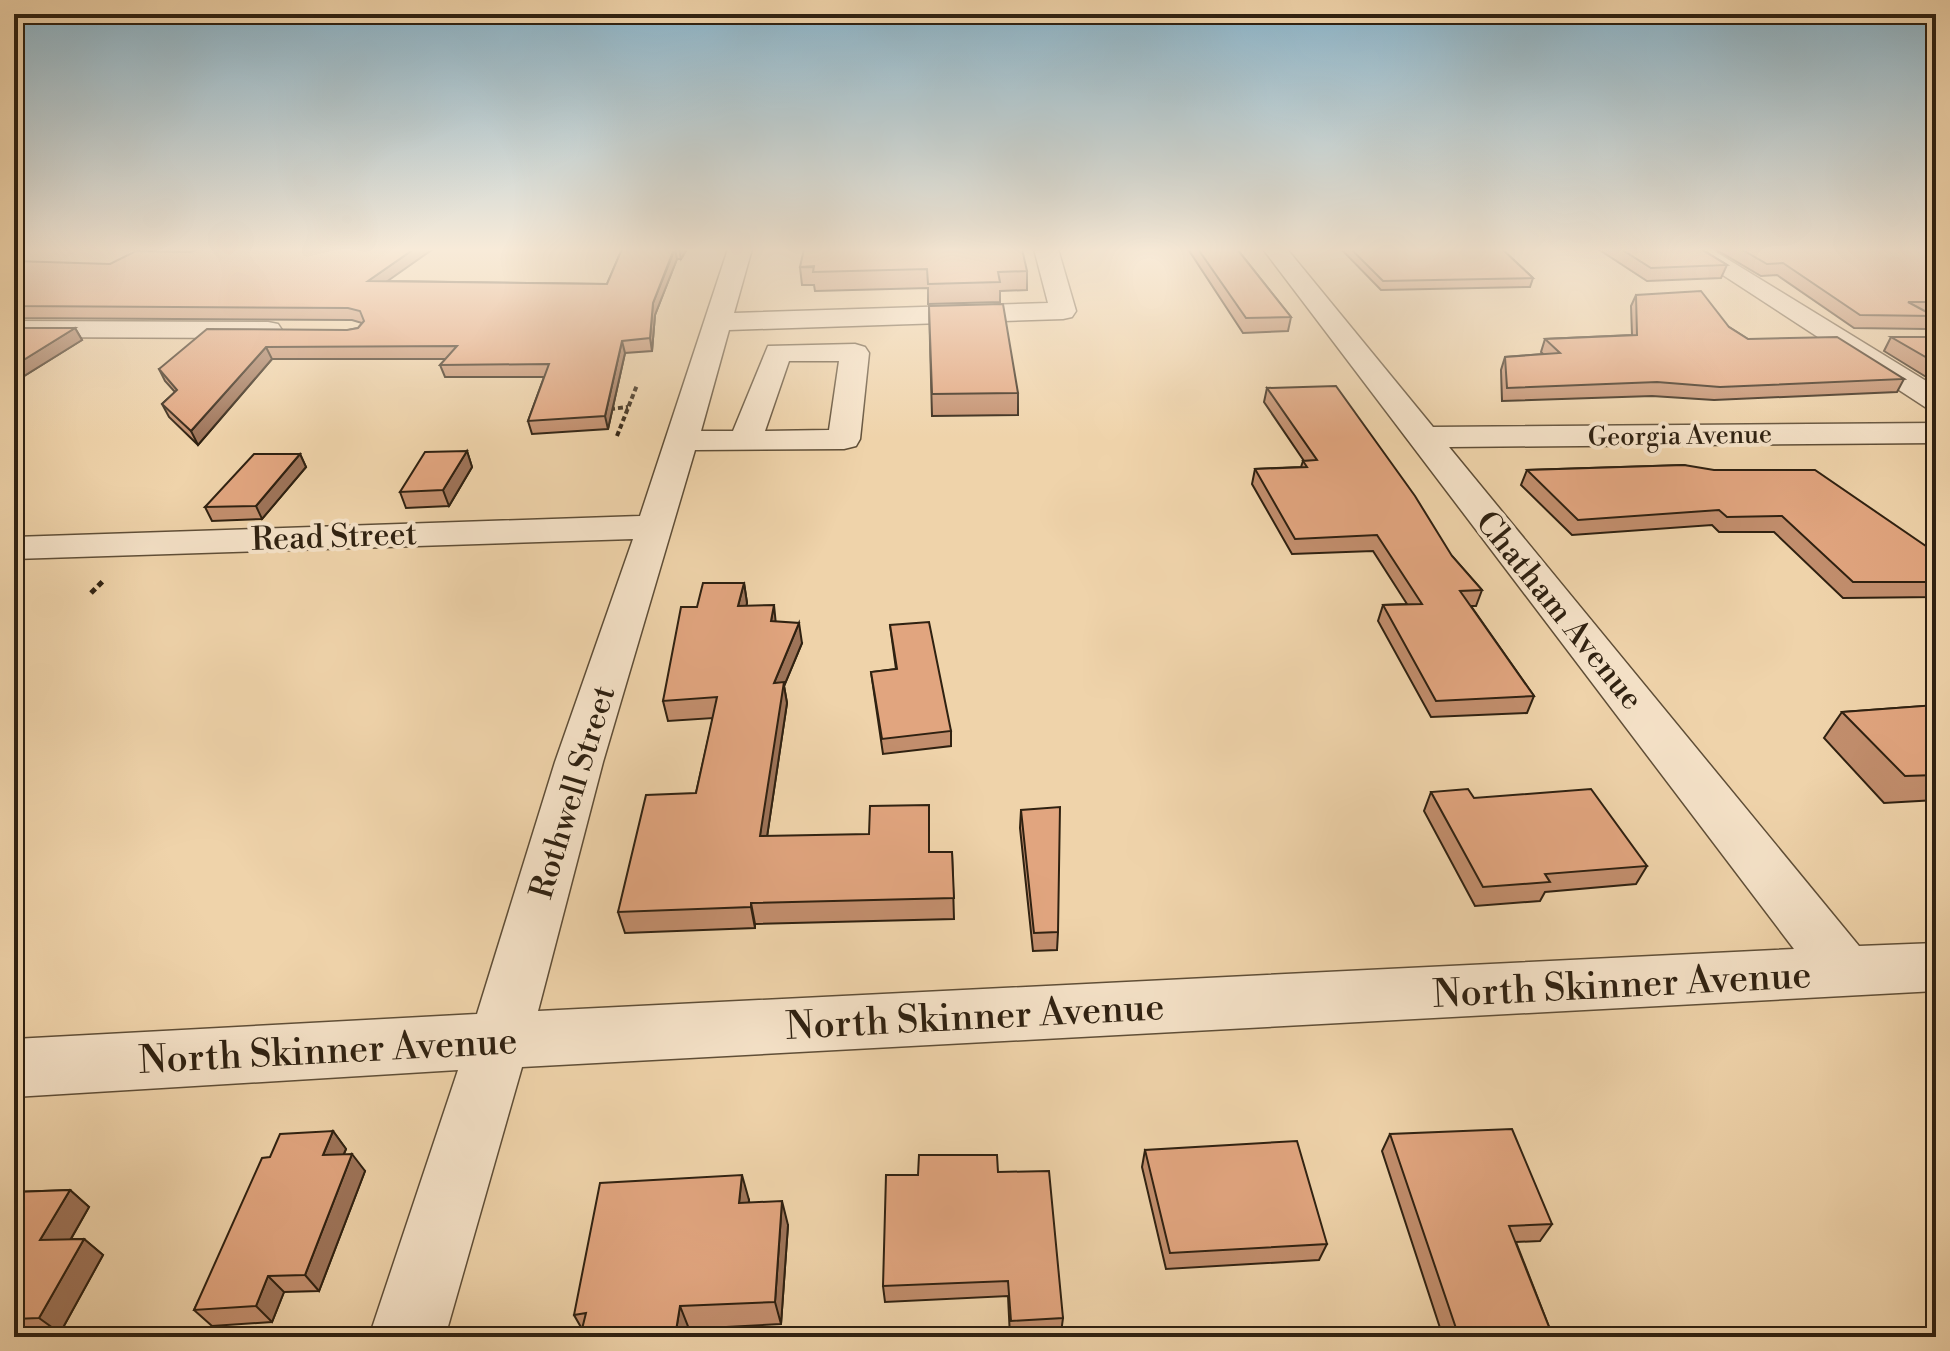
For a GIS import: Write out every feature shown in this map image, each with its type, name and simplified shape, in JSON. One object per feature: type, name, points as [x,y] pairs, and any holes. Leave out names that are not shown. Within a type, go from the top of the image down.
[{"type":"street","name":"Rothwell Street","points":[[407,1337],[499,1041],[579,762],[681,440],[742,353],[717,322],[720,312]]},
{"type":"street","points":[[717,322],[1030,312]]},
{"type":"street","name":"Chatham Avenue","points":[[1325,312],[1845,972]]},
{"type":"street","points":[[1796,312],[1936,400]]},
{"type":"street","points":[[14,329],[294,330]]},
{"type":"street","points":[[1839,339],[1893,339]]},
{"type":"street","points":[[681,440],[745,442],[844,439],[855,353],[742,353],[745,442]]},
{"type":"street","name":"Georgia Avenue","points":[[1424,437],[1936,433]]},
{"type":"street","name":"Read Street","points":[[14,548],[655,527]]},
{"type":"street","name":"North Skinner Avenue","points":[[14,1068],[1936,967]]},
{"type":"path","points":[[617,436],[637,385]]},
{"type":"path","points":[[610,409],[628,407]]},
{"type":"building","points":[[360,312],[652,312],[650,338],[622,341],[605,416],[528,421],[549,364],[440,365],[457,346],[266,347],[191,431],[162,404],[177,390],[159,369],[207,329],[347,330],[358,328],[364,321]]},
{"type":"building","points":[[929,312],[1004,312],[1018,393],[932,394]]},
{"type":"building","points":[[1242,312],[1287,312],[1291,317],[1246,318]]},
{"type":"building","points":[[1636,312],[1717,312],[1729,327],[1748,339],[1837,337],[1904,379],[1720,387],[1657,382],[1507,388],[1505,357],[1560,353],[1545,339],[1637,335]]},
{"type":"building","points":[[1856,312],[1927,312],[1934,316],[1860,315]]},
{"type":"building","points":[[14,328],[75,328],[14,364]]},
{"type":"building","points":[[1891,337],[1936,337],[1936,363]]},
{"type":"building","points":[[1336,386],[1415,496],[1452,556],[1482,590],[1460,591],[1534,696],[1436,701],[1383,605],[1422,604],[1377,535],[1295,539],[1255,469],[1307,467],[1303,461],[1317,460],[1267,388]]},
{"type":"building","points":[[467,451],[443,490],[400,492],[425,452]]},
{"type":"building","points":[[254,454],[300,454],[256,506],[205,507]]},
{"type":"building","points":[[1684,465],[1714,470],[1815,470],[1936,553],[1936,582],[1853,582],[1782,516],[1727,517],[1719,510],[1578,520],[1527,470]]},
{"type":"building","points":[[703,583],[744,583],[738,606],[774,605],[771,621],[799,623],[774,683],[784,682],[760,836],[869,834],[870,806],[929,805],[929,852],[952,852],[954,898],[751,903],[751,907],[618,912],[646,795],[696,793],[717,697],[663,701],[681,607],[697,607]]},
{"type":"building","points":[[929,622],[951,731],[882,739],[871,672],[897,669],[890,625]]},
{"type":"building","points":[[1936,705],[1936,775],[1905,776],[1842,712]]},
{"type":"building","points":[[1468,789],[1474,798],[1591,789],[1647,866],[1545,874],[1550,882],[1483,887],[1431,792]]},
{"type":"building","points":[[1060,807],[1058,932],[1034,933],[1021,810]]},
{"type":"building","points":[[1512,1129],[1552,1224],[1509,1226],[1553,1337],[1459,1337],[1390,1134]]},
{"type":"building","points":[[333,1131],[323,1155],[352,1154],[305,1275],[268,1276],[256,1306],[194,1310],[262,1158],[270,1157],[280,1134]]},
{"type":"building","points":[[1297,1141],[1327,1244],[1170,1253],[1145,1150]]},
{"type":"building","points":[[919,1155],[997,1155],[998,1172],[1049,1171],[1063,1318],[1011,1321],[1008,1281],[883,1286],[886,1175],[918,1175]]},
{"type":"building","points":[[742,1175],[739,1203],[782,1201],[775,1302],[680,1306],[675,1337],[580,1337],[586,1313],[574,1315],[600,1183]]},
{"type":"building","points":[[70,1190],[40,1240],[84,1239],[39,1318],[14,1319],[14,1192]]}]
